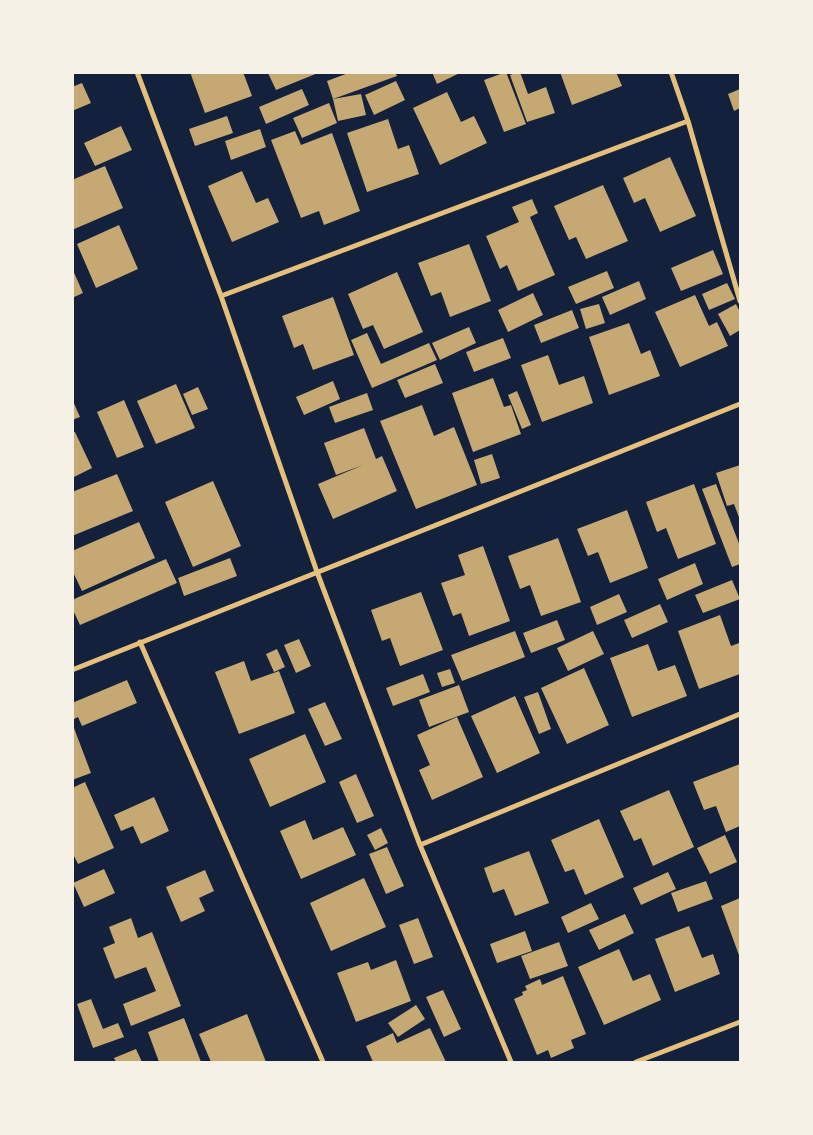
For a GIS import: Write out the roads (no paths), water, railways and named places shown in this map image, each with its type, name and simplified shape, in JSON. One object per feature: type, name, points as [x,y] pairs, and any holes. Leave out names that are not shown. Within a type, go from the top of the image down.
[{"type":"street","points":[[137,72],[221,296],[317,572],[420,845],[511,1062]]},
{"type":"street","points":[[671,72],[688,121],[740,301]]},
{"type":"street","points":[[221,296],[688,121]]},
{"type":"street","points":[[72,670],[740,404]]},
{"type":"street","points":[[140,642],[323,1062]]},
{"type":"street","points":[[420,845],[740,714]]},
{"type":"street","points":[[636,1062],[740,1022]]}]
